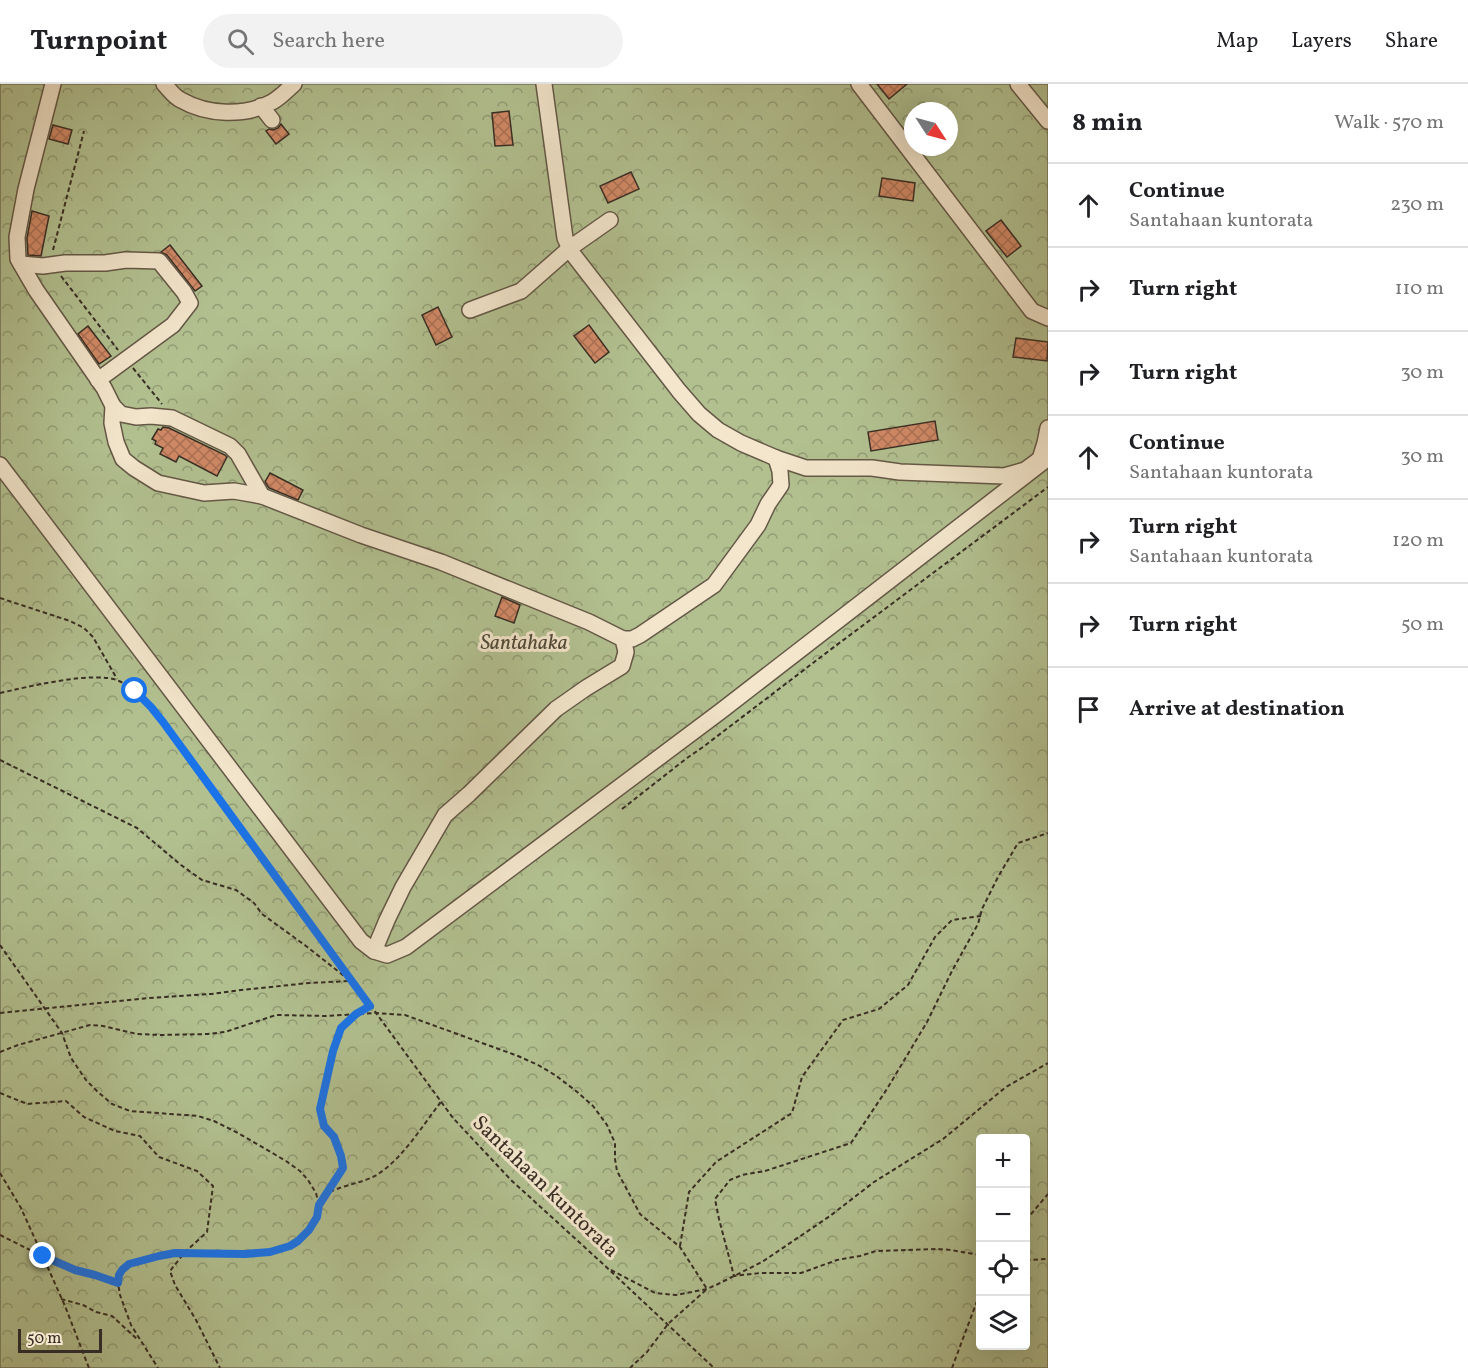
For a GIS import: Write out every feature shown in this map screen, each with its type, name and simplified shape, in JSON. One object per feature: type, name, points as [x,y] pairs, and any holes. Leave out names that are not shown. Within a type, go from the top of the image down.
[{"type":"lane","points":[[53,84],[26,189],[17,237],[18,259],[113,406],[121,414],[136,417],[169,417],[230,446],[238,454],[262,496]]},
{"type":"lane","points":[[164,84],[179,99],[197,107],[237,112],[256,109],[273,101],[294,84]]},
{"type":"lane","points":[[544,84],[565,238],[572,253],[679,391],[699,414],[718,430],[741,443],[806,468],[872,468],[900,472],[1004,476],[1025,470],[1040,459],[1046,443],[1048,428]]},
{"type":"lane","points":[[859,84],[1032,311],[1048,318]]},
{"type":"lane","points":[[1018,84],[1048,121]]},
{"type":"lane","points":[[261,106],[272,120]]},
{"type":"lane","points":[[470,310],[521,291],[570,248],[610,220]]},
{"type":"lane","points":[[21,264],[43,266],[126,260],[159,261],[184,292],[190,303],[173,325],[98,380]]},
{"type":"lane","points":[[113,406],[112,423],[123,459],[158,483],[204,493],[234,491],[262,496],[361,535],[441,562],[589,622],[623,639],[632,639],[640,635],[714,585],[758,525],[781,485],[796,475],[814,468]]},
{"type":"lane","points":[[776,458],[781,485]]},
{"type":"lane","points":[[0,465],[362,941],[374,951],[387,955],[406,947],[722,711],[1048,458]]},
{"type":"lane","points":[[374,951],[403,887],[445,814],[469,794],[556,709],[622,666],[626,652],[623,639]]},
{"type":"path","points":[[84,131],[50,262],[166,410],[169,417]]},
{"type":"path","points":[[622,809],[1048,487]]},
{"type":"path","points":[[0,598],[70,621],[84,628],[93,637],[117,680]]},
{"type":"path","points":[[0,693],[68,680],[102,677],[117,680]]},
{"type":"path","name":"Santahaan kuntorata","points":[[117,680],[135,691],[163,722],[453,1118],[510,1180],[714,1368]]},
{"type":"path","points":[[0,760],[137,828],[202,880],[236,890],[254,903],[262,914],[355,985]]},
{"type":"path","points":[[734,1276],[716,1199],[730,1180],[742,1175],[765,1171],[852,1143],[927,1022],[978,924],[982,909],[1018,843],[1048,833]]},
{"type":"path","points":[[680,1247],[688,1192],[716,1162],[792,1113],[802,1077],[843,1020],[879,1010],[908,985],[935,937],[952,920],[981,916]]},
{"type":"path","points":[[0,945],[62,1034],[71,1058],[86,1080],[112,1104],[130,1111],[198,1116],[214,1121],[238,1132],[286,1161],[300,1171],[316,1192],[319,1205],[317,1217],[298,1241],[281,1250],[245,1254],[175,1253],[129,1264],[122,1270],[118,1283],[131,1325],[158,1368]]},
{"type":"path","points":[[0,1012],[350,981]]},
{"type":"path","points":[[323,1200],[343,1168],[334,1137],[324,1126],[320,1109],[333,1051],[341,1028],[356,1014],[370,1006]]},
{"type":"path","points":[[0,1052],[90,1025],[137,1034],[207,1034],[225,1032],[276,1015],[326,1016],[376,1013],[405,1015],[518,1056],[555,1074],[576,1091],[607,1125],[615,1143],[617,1171],[640,1214],[680,1247],[707,1289]]},
{"type":"path","points":[[606,1267],[655,1293],[676,1295],[707,1289],[762,1262],[830,1216],[874,1182],[943,1139],[1006,1087],[1048,1063]]},
{"type":"path","points":[[0,1093],[27,1104],[66,1101],[84,1117],[115,1131],[140,1136],[159,1157],[197,1171],[213,1186],[207,1232],[185,1252],[170,1271],[175,1285],[220,1368]]},
{"type":"path","points":[[319,1205],[329,1192],[372,1177],[383,1170],[413,1140],[441,1102]]},
{"type":"path","points":[[0,1173],[21,1208],[43,1256],[89,1368]]},
{"type":"path","points":[[1030,1215],[1048,1194]]},
{"type":"path","points":[[0,1235],[75,1270],[118,1283]]},
{"type":"path","points":[[734,1276],[760,1273],[801,1273],[837,1260],[876,1251],[938,1249],[976,1255]]},
{"type":"path","points":[[1030,1260],[1048,1259]]},
{"type":"path","points":[[630,1368],[647,1352],[668,1324],[707,1289]]},
{"type":"path","points":[[952,1368],[979,1296]]},
{"type":"path","points":[[61,1299],[112,1316],[141,1343]]},
{"type":"green space","name":"Santahaka","points":[[0,84],[1048,84],[1048,1368],[0,1368]]},
{"type":"building","points":[[877,84],[907,84],[889,99]]},
{"type":"building","points":[[509,111],[513,145],[495,146],[492,113]]},
{"type":"building","points":[[281,124],[289,134],[276,144],[266,131],[278,128]]},
{"type":"building","points":[[53,125],[72,130],[68,144],[49,139]]},
{"type":"building","points":[[631,172],[639,189],[608,203],[600,186]]},
{"type":"building","points":[[882,178],[915,183],[913,201],[879,196]]},
{"type":"building","points":[[32,211],[49,216],[41,256],[28,255],[27,238]]},
{"type":"building","points":[[1001,220],[1021,246],[1007,257],[986,231]]},
{"type":"building","points":[[170,245],[202,286],[195,291],[167,255],[161,252]]},
{"type":"building","points":[[438,307],[452,337],[436,345],[422,315]]},
{"type":"building","points":[[589,325],[609,352],[595,363],[574,336]]},
{"type":"building","points":[[88,326],[111,356],[99,364],[78,334]]},
{"type":"building","points":[[1016,338],[1048,342],[1047,361],[1013,357]]},
{"type":"building","points":[[935,421],[938,440],[871,451],[868,432]]},
{"type":"building","points":[[163,427],[225,455],[227,457],[217,476],[179,456],[176,462],[160,454],[163,448],[155,444],[156,441],[152,439],[158,429],[161,430]]},
{"type":"building","points":[[270,473],[303,490],[298,500],[269,488],[265,482]]},
{"type":"building","points":[[502,597],[520,605],[514,623],[495,616]]},
{"type":"route","points":[[43,1256],[75,1270],[118,1283],[122,1270],[129,1264],[142,1260],[175,1253],[270,1252],[281,1250],[298,1241],[309,1230],[317,1217],[319,1205],[343,1168],[334,1137],[324,1126],[320,1109],[333,1051],[341,1028],[356,1014],[370,1006],[163,722],[135,691]]}]
